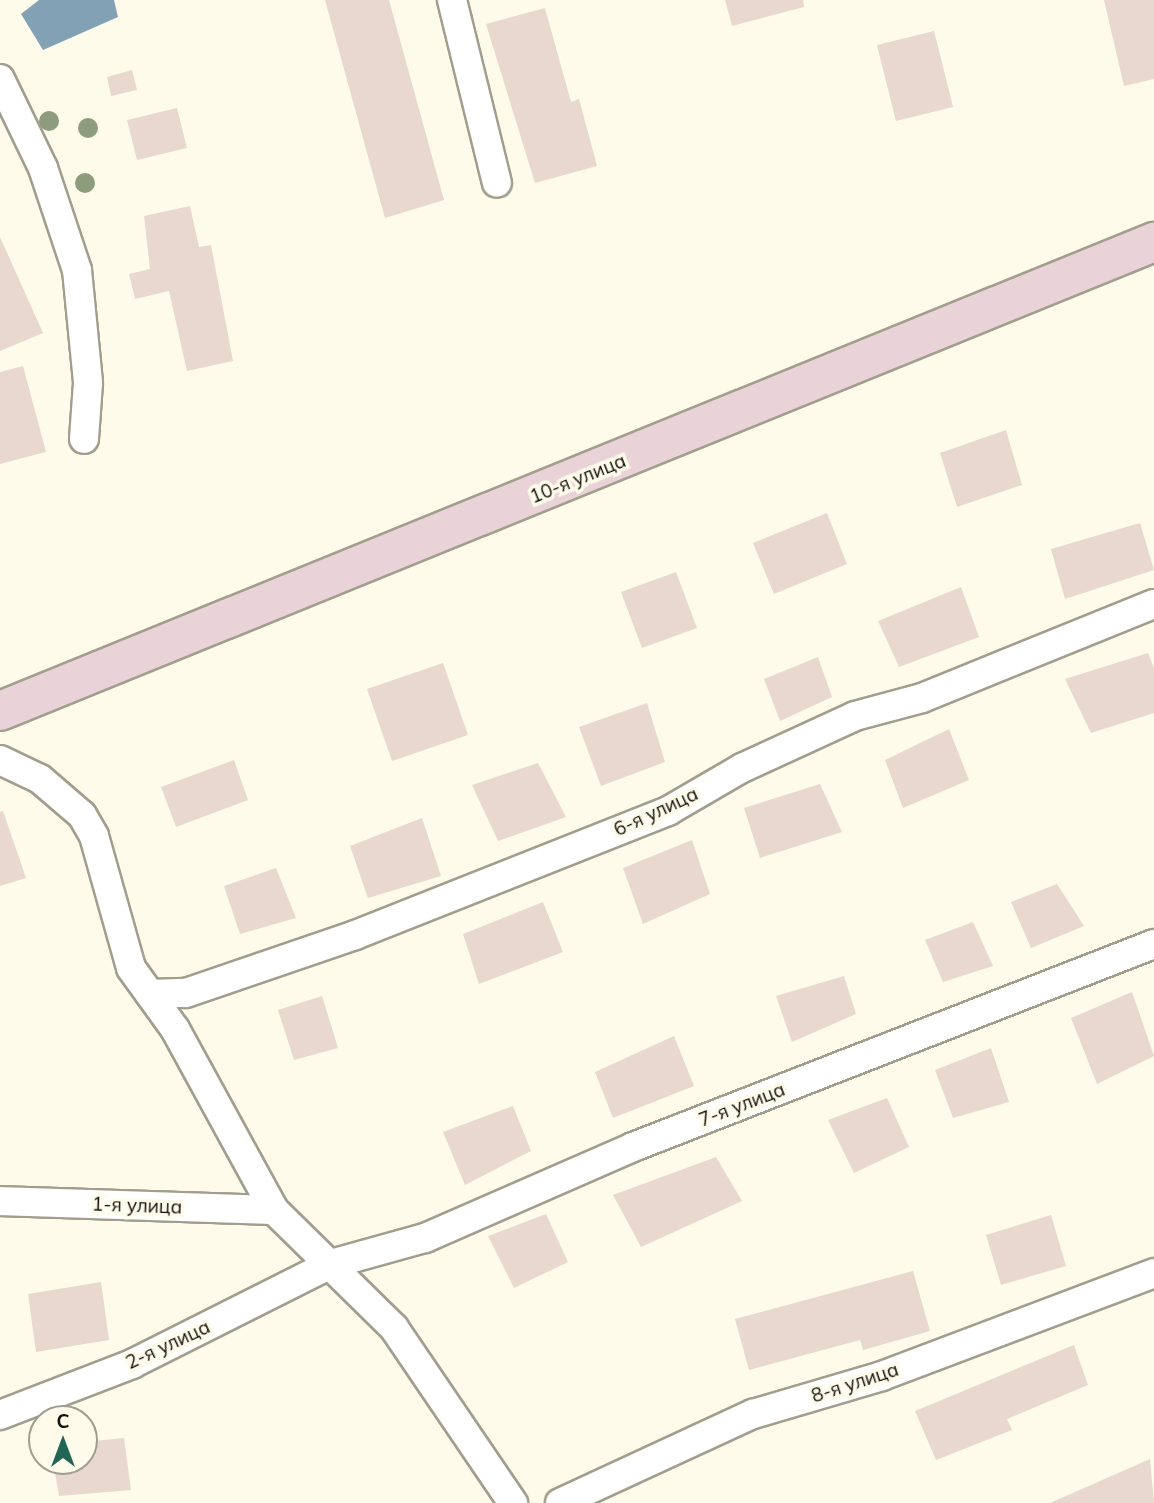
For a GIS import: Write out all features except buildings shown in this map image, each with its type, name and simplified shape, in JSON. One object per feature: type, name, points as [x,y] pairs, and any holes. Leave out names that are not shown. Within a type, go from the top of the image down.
[{"type":"street","points":[[452,0],[497,183]]},
{"type":"street","points":[[0,79],[43,168],[77,270],[88,383],[84,439]]},
{"type":"street","name":"10-я улица","points":[[0,711],[1154,242]]},
{"type":"street","name":"6-я улица","points":[[150,994],[186,993],[355,935],[668,811],[742,768],[855,716],[922,698],[1154,604]]},
{"type":"street","points":[[0,760],[40,779],[82,815],[94,836],[124,948],[274,1210],[394,1328],[513,1503]]},
{"type":"street","name":"7-я улица","points":[[331,1264],[425,1238],[633,1147],[1154,944]]},
{"type":"street","name":"1-я улица","points":[[0,1201],[274,1210]]},
{"type":"street","name":"2-я улица","points":[[0,1415],[132,1364],[331,1264]]},
{"type":"street","name":"8-я улица","points":[[560,1503],[753,1414],[882,1376],[1154,1273]]},
{"type":"water","points":[[39,0],[114,0],[118,17],[43,50],[21,14]]}]
